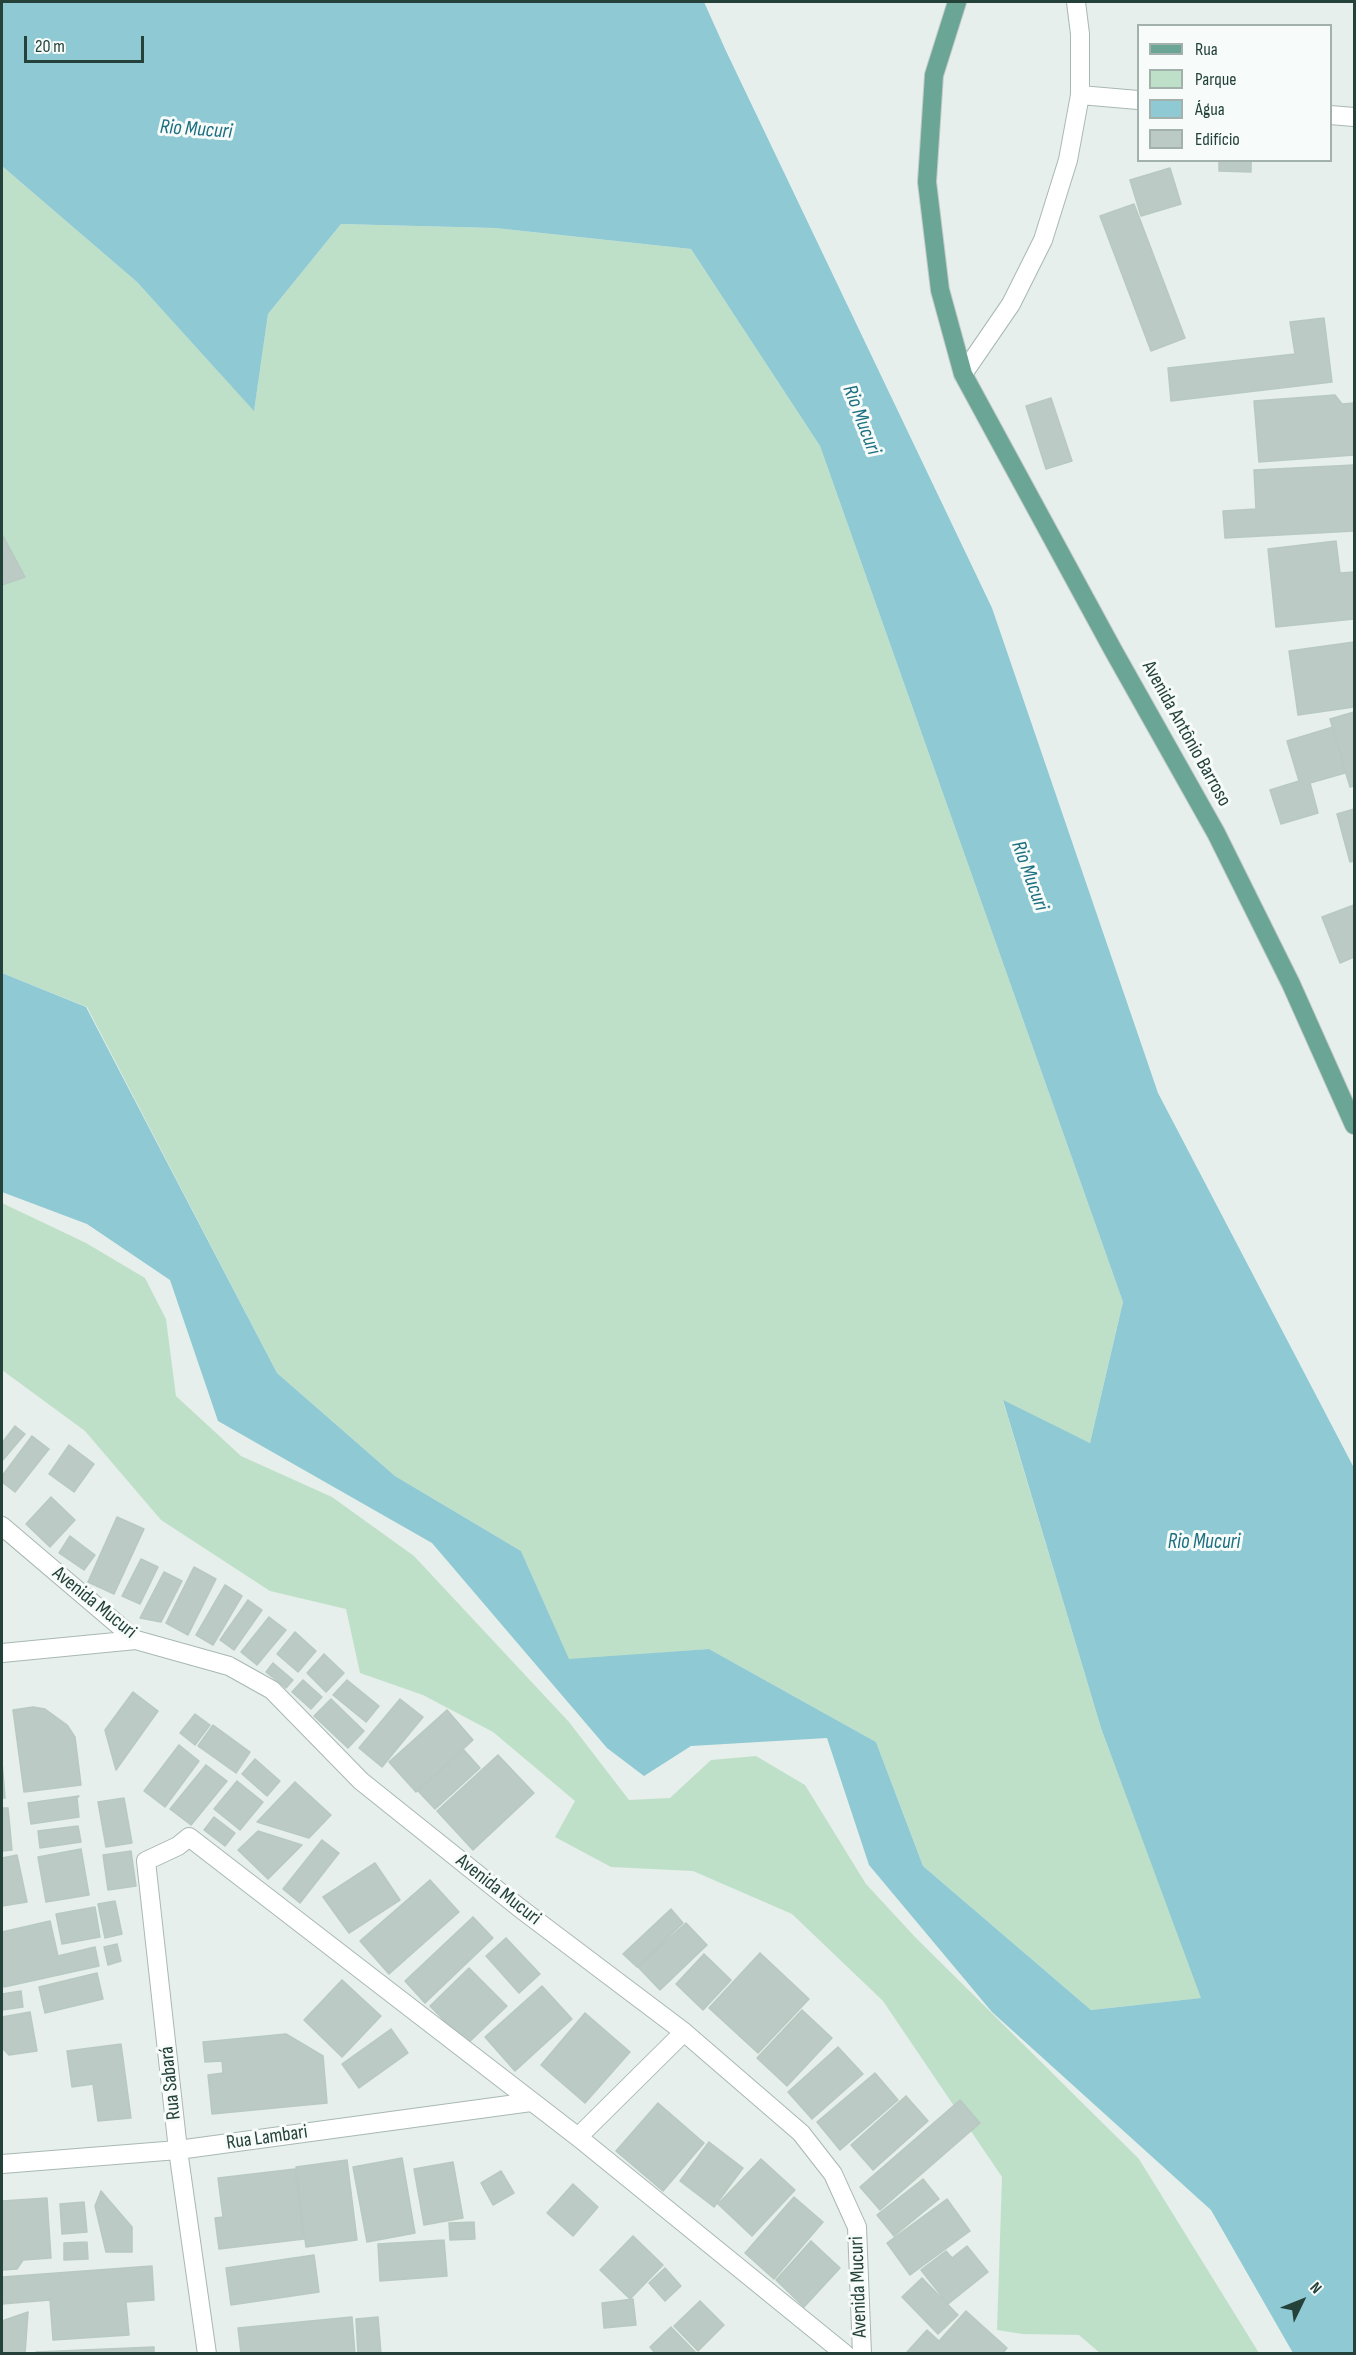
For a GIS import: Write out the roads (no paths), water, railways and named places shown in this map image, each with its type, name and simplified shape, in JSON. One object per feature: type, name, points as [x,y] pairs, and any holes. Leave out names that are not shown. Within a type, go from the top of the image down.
[{"type":"main road","name":"Avenida Antônio Barroso","points":[[957,2],[934,75],[927,182],[940,291],[963,374],[1113,650],[1216,833],[1291,984],[1354,1125]]},
{"type":"street","points":[[963,374],[1011,304],[1043,240],[1068,160],[1080,96],[1080,34],[1076,2]]},
{"type":"street","points":[[1080,96],[1137,100]]},
{"type":"street","points":[[1332,115],[1354,117]]},
{"type":"street","name":"Avenida Mucuri","points":[[2,1526],[136,1640],[228,1666],[272,1690],[361,1781],[521,1910],[684,2032],[801,2133],[833,2174],[857,2227],[862,2354]]},
{"type":"street","points":[[2,1653],[136,1640]]},
{"type":"street","name":"Avenida Mucuri","points":[[189,1837],[578,2137],[845,2354]]},
{"type":"street","name":"Rua Sabará","points":[[189,1837],[178,1846],[146,1861],[178,2150],[207,2354]]},
{"type":"street","points":[[578,2137],[684,2032]]},
{"type":"street","name":"Rua Lambari","points":[[2,2164],[178,2150],[531,2102]]},
{"type":"water","name":"Rio Mucuri","points":[[2,2],[704,2],[992,608],[1158,1093],[1354,1468],[1354,2353],[1293,2353],[1211,2210],[992,2012],[869,1865],[827,1738],[691,1746],[644,1776],[607,1748],[432,1543],[218,1421],[170,1280],[87,1224],[2,1192],[2,973],[86,1007],[277,1373],[395,1476],[521,1551],[569,1659],[709,1649],[876,1742],[923,1866],[1091,2010],[1201,1998],[1101,1728],[1003,1400],[1090,1443],[1123,1302],[820,446],[691,249],[495,228],[341,224],[268,314],[254,411],[137,282],[2,166]]}]
